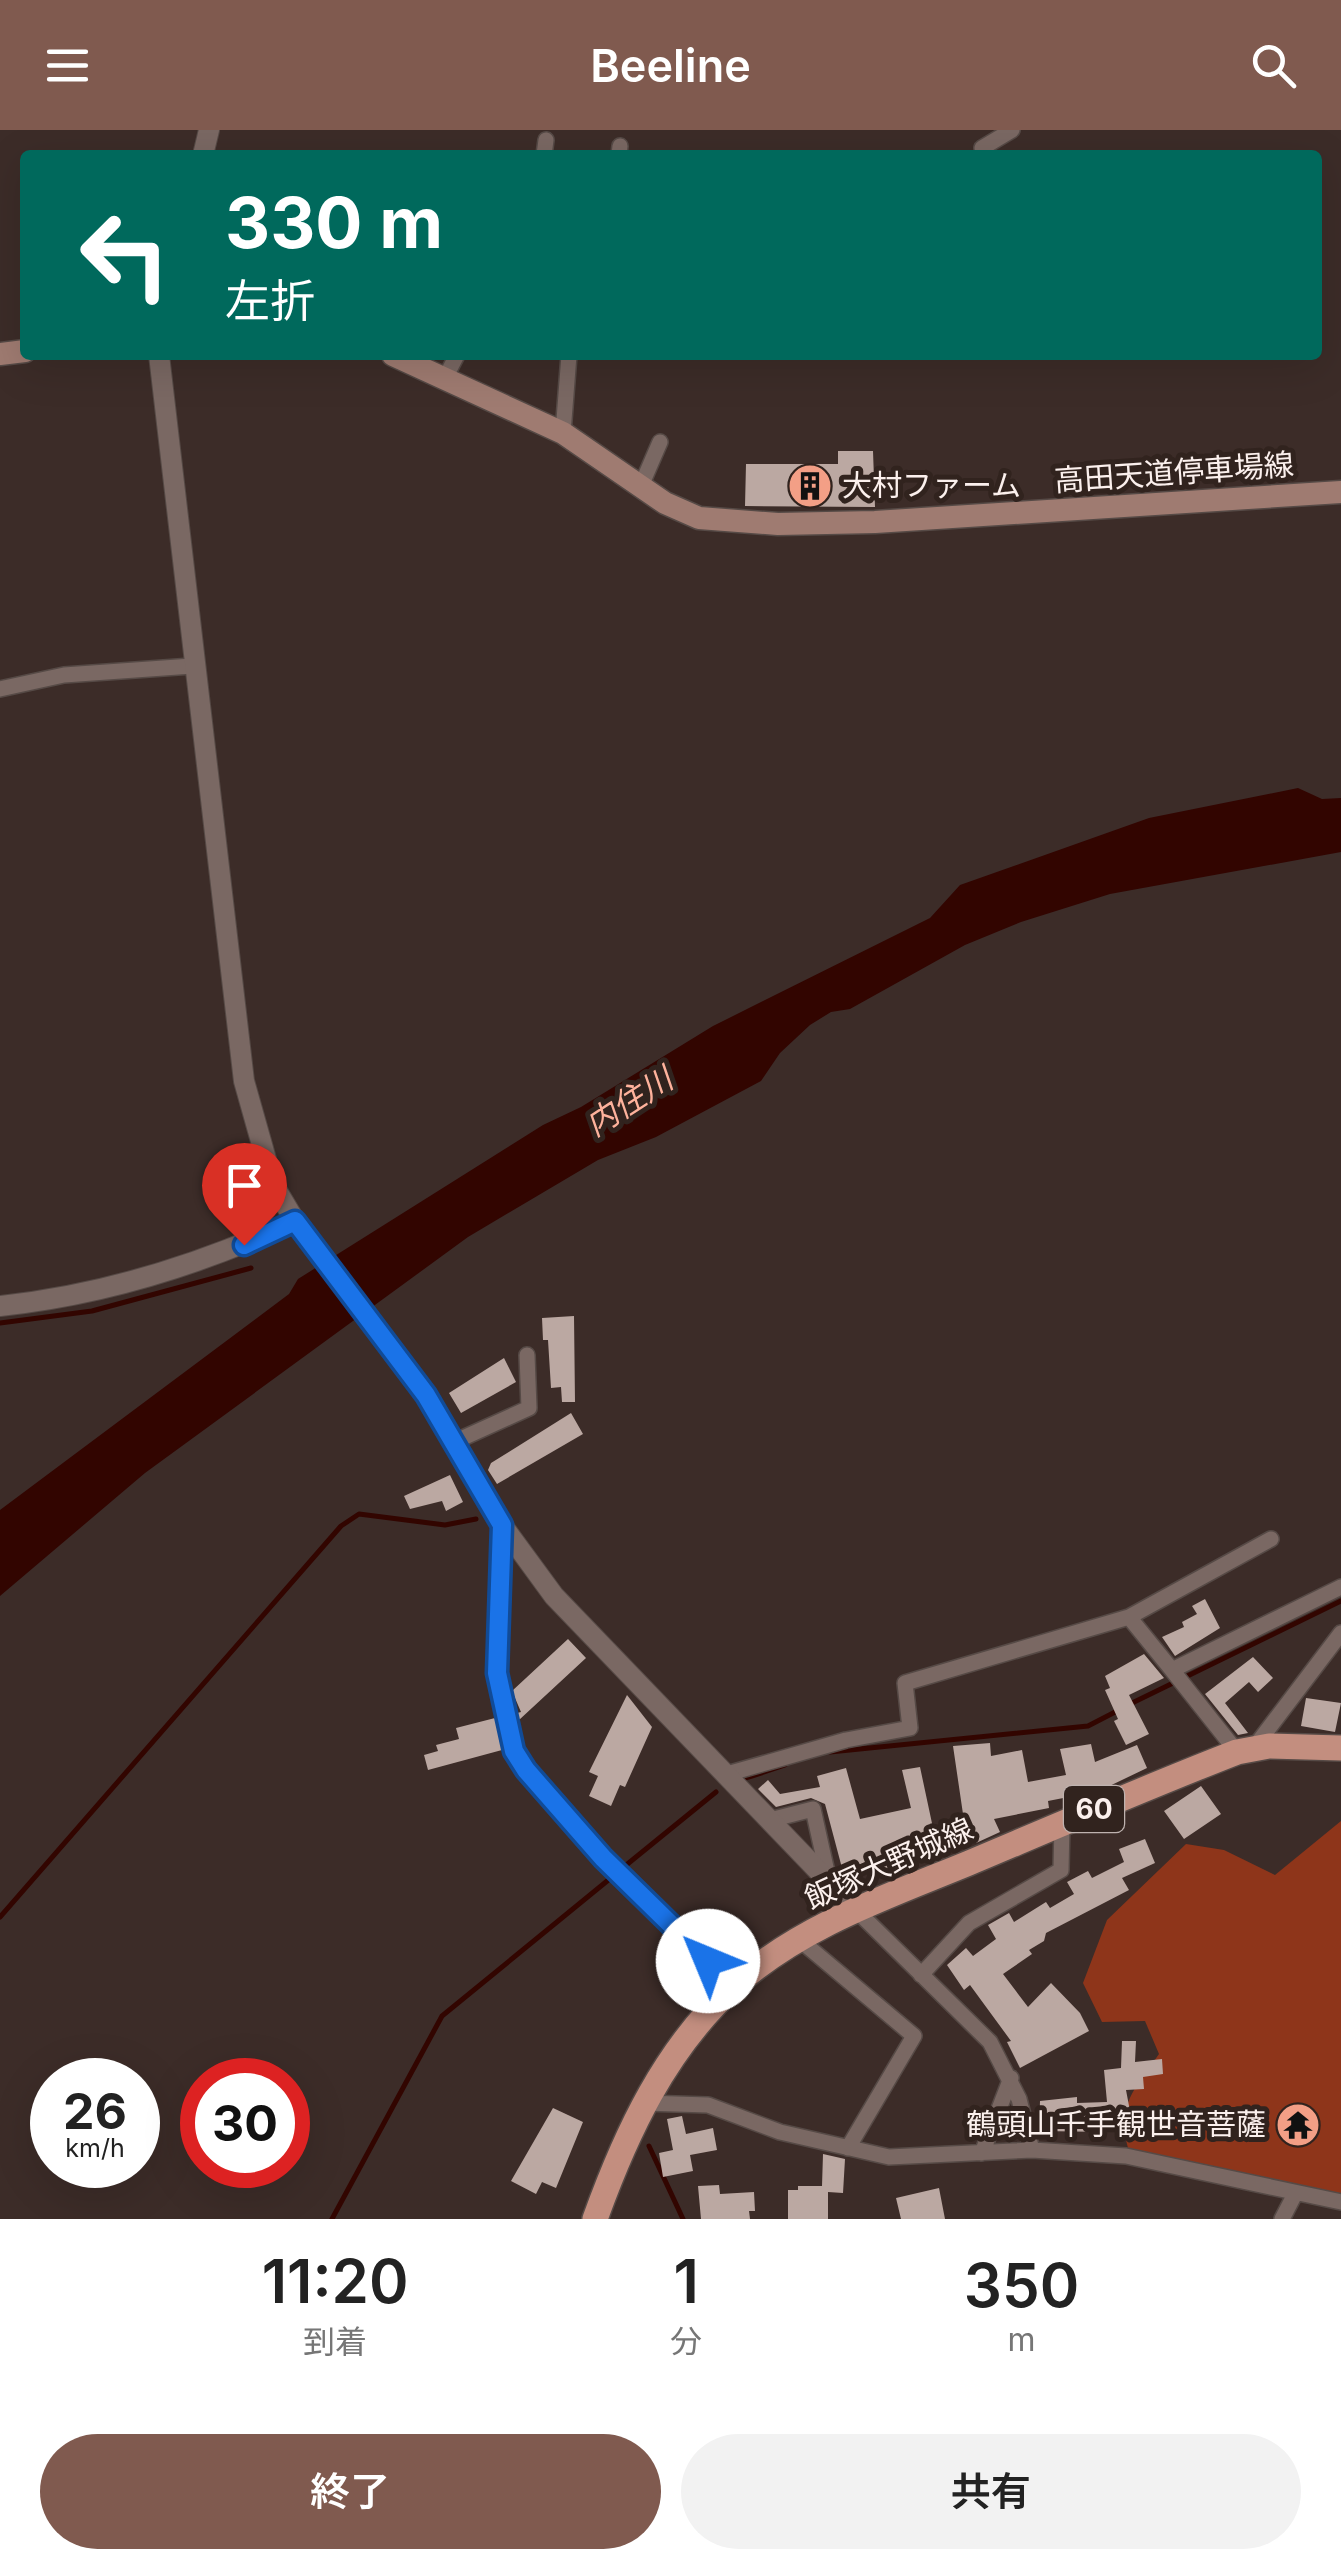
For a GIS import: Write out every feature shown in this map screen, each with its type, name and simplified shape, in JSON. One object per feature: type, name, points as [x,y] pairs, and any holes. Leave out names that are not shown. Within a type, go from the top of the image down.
[{"type":"main road","name":"高田天道停車場線","points":[[403,360],[562,434],[665,503],[699,518],[778,524],[999,516],[1341,492]]},
{"type":"main road","name":"飯塚大野城線","points":[[594,2219],[644,2103],[686,2039],[734,1986],[800,1940],[856,1910],[1245,1750],[1341,1748]]},
{"type":"street","points":[[984,150],[1012,130]]},
{"type":"street","points":[[159,360],[244,1082],[266,1166],[295,1221],[385,1341],[454,1442],[502,1525],[554,1596],[856,1910],[990,2042],[1010,2078],[1032,2150]]},
{"type":"street","points":[[444,380],[454,360]]},
{"type":"street","points":[[562,434],[569,360]]},
{"type":"street","points":[[640,486],[660,442]]},
{"type":"street","points":[[0,689],[64,675],[192,666]]},
{"type":"street","points":[[0,1306],[124,1286],[244,1245],[295,1221]]},
{"type":"street","points":[[454,1442],[530,1408],[527,1355]]},
{"type":"street","points":[[502,1525],[497,1673],[514,1751],[603,1858],[734,1986]]},
{"type":"street","points":[[727,1774],[846,1740],[910,1728],[905,1684],[1129,1617],[1271,1539]]},
{"type":"street","points":[[1178,1678],[1341,1587]]},
{"type":"street","points":[[1129,1617],[1178,1678],[1245,1750],[1341,1633]]},
{"type":"street","points":[[770,1820],[813,1809],[828,1881]]},
{"type":"street","points":[[922,1975],[969,1923],[1062,1870],[1062,1823]]},
{"type":"street","points":[[800,1940],[914,2036],[848,2148]]},
{"type":"street","points":[[982,2153],[1010,2078]]},
{"type":"street","points":[[644,2103],[708,2105],[780,2132],[889,2157],[1032,2150],[1126,2156],[1341,2202]]},
{"type":"street","points":[[1282,2219],[1295,2194]]},
{"type":"shaded area","points":[[1341,1821],[1341,2196],[1128,2148],[1126,2109],[1135,2088],[1159,2054],[1145,2021],[1102,2022],[1083,1983],[1107,1920],[1186,1844],[1224,1850],[1275,1875]]},
{"type":"water","name":"内住川","points":[[1298,788],[1322,799],[1341,798],[1341,852],[1110,894],[1021,922],[965,945],[850,1009],[831,1012],[810,1025],[780,1053],[761,1081],[656,1137],[598,1160],[468,1237],[145,1473],[0,1596],[0,1510],[289,1294],[298,1279],[543,1125],[581,1107],[713,1026],[930,918],[960,885],[1149,818]]},
{"type":"building","name":"大村ファーム","points":[[838,451],[873,451],[875,507],[745,506],[746,464],[838,464]]},
{"type":"building","points":[[574,1316],[575,1402],[562,1402],[561,1387],[551,1388],[548,1340],[543,1340],[542,1318]]},
{"type":"building","points":[[504,1358],[516,1382],[461,1413],[449,1393]]},
{"type":"building","points":[[571,1413],[583,1434],[497,1484],[488,1470],[491,1463]]},
{"type":"building","points":[[450,1475],[463,1502],[446,1511],[442,1501],[410,1509],[404,1496]]},
{"type":"building","points":[[1205,1599],[1220,1628],[1175,1656],[1162,1637],[1184,1627],[1182,1622],[1197,1614],[1192,1606]]},
{"type":"building","points":[[568,1639],[586,1658],[519,1720],[517,1713],[521,1712],[512,1691]]},
{"type":"building","points":[[1144,1654],[1164,1678],[1129,1695],[1149,1734],[1126,1745],[1114,1721],[1118,1719],[1105,1690],[1110,1688],[1105,1676]]},
{"type":"building","points":[[1253,1657],[1273,1678],[1258,1692],[1249,1682],[1225,1703],[1248,1733],[1238,1735],[1205,1694]]},
{"type":"building","points":[[627,1695],[652,1727],[625,1787],[620,1785],[611,1806],[589,1796],[598,1776],[589,1772]]},
{"type":"building","points":[[1306,1698],[1341,1703],[1335,1732],[1301,1726]]},
{"type":"building","points":[[495,1718],[502,1750],[428,1770],[424,1755],[438,1751],[436,1745],[459,1739],[456,1728]]},
{"type":"building","points":[[990,1743],[991,1756],[1022,1750],[1028,1782],[1066,1775],[1060,1749],[1091,1744],[1095,1762],[1137,1745],[1147,1768],[1099,1791],[1048,1801],[1049,1808],[994,1819],[1000,1832],[976,1843],[963,1814],[953,1746]]},
{"type":"building","points":[[920,1767],[933,1828],[926,1830],[929,1846],[910,1850],[917,1866],[888,1878],[880,1860],[842,1868],[825,1804],[811,1798],[776,1807],[758,1789],[768,1780],[780,1794],[820,1787],[817,1776],[846,1768],[860,1819],[911,1808],[902,1770]]},
{"type":"building","points":[[1201,1786],[1221,1814],[1184,1839],[1164,1811]]},
{"type":"building","points":[[1145,1839],[1155,1863],[1122,1878],[1129,1890],[1046,1933],[1044,1941],[1029,1950],[1032,1954],[1003,1974],[1028,2007],[1051,1983],[1080,2013],[1089,2031],[1020,2068],[1007,2042],[1011,2041],[970,1985],[964,1990],[947,1965],[966,1948],[973,1956],[996,1939],[988,1925],[1009,1913],[1014,1922],[1046,1902],[1050,1908],[1074,1894],[1067,1882],[1088,1871],[1092,1878],[1124,1862],[1119,1849]]},
{"type":"building","points":[[1122,2041],[1136,2041],[1135,2062],[1162,2059],[1163,2074],[1143,2077],[1144,2089],[1126,2090],[1133,2127],[1109,2132],[1039,2131],[1040,2101],[1077,2097],[1077,2103],[1107,2102],[1104,2070],[1121,2068]]},
{"type":"building","points":[[553,2108],[583,2122],[556,2188],[542,2182],[536,2194],[511,2181]]},
{"type":"building","points":[[682,2116],[686,2134],[713,2128],[717,2150],[690,2155],[693,2171],[663,2177],[659,2153],[673,2150],[667,2119]]},
{"type":"building","points":[[823,2154],[845,2159],[843,2193],[828,2192],[828,2219],[788,2219],[788,2190],[822,2186]]},
{"type":"building","points":[[719,2185],[720,2194],[754,2192],[755,2211],[749,2211],[750,2219],[701,2219],[698,2186]]},
{"type":"building","points":[[939,2188],[945,2219],[901,2219],[896,2198]]},
{"type":"waterway","points":[[0,1323],[92,1311],[251,1268]]},
{"type":"waterway","points":[[0,1917],[341,1526],[359,1514],[445,1525],[476,1519]]},
{"type":"waterway","points":[[1128,1705],[1341,1601]]},
{"type":"waterway","points":[[830,1752],[1088,1726],[1119,1710]]},
{"type":"waterway","points":[[746,1778],[785,1765]]},
{"type":"waterway","points":[[625,1866],[716,1792]]},
{"type":"waterway","points":[[332,2219],[442,2016],[612,1877]]},
{"type":"waterway","points":[[649,2146],[683,2219]]},
{"type":"place","name":"大村ファーム","points":[[810,486]]},
{"type":"place","name":"鶴頭山千手観世音菩薩","points":[[1298,2125]]},
{"type":"route","points":[[244,1245],[295,1221],[426,1395],[502,1525],[497,1673],[514,1751],[603,1858],[708,1961]]}]
